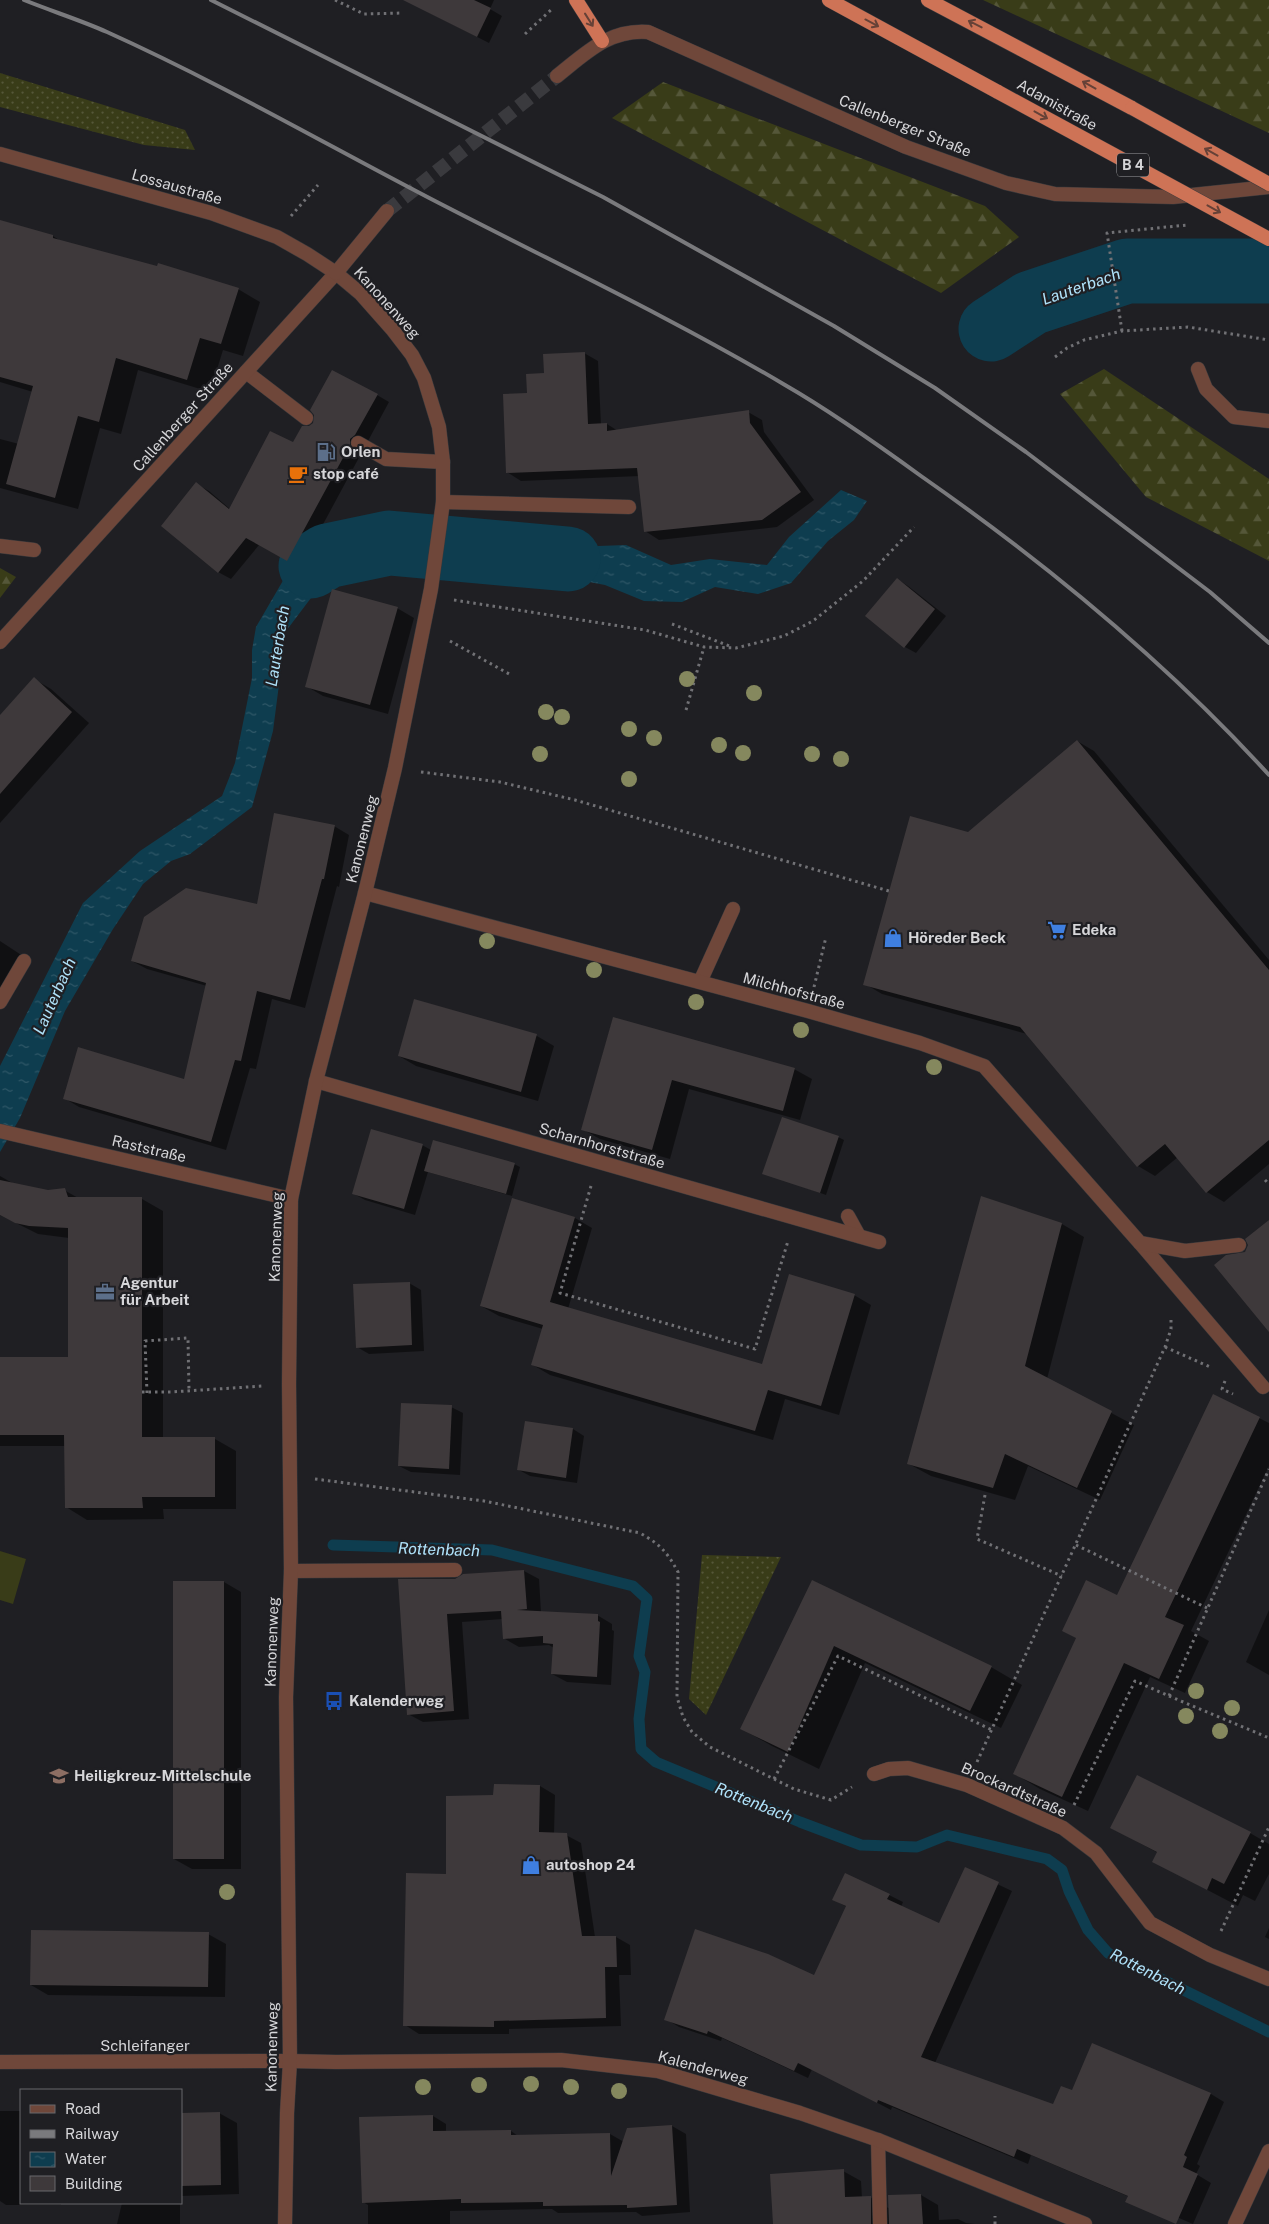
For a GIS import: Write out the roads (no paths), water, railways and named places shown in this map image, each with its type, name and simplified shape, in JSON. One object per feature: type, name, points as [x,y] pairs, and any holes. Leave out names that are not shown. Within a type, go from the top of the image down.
[{"type":"highway","points":[[576,0],[602,41]]},
{"type":"highway","name":"Adamistraße","points":[[829,0],[1269,239]]},
{"type":"highway","points":[[928,0],[1018,47],[1269,186]]},
{"type":"street","name":"Callenberger Straße","points":[[557,76],[602,41],[632,31],[648,32],[906,148],[1006,183],[1055,194],[1173,197],[1269,186]]},
{"type":"street","name":"Lossaustraße","points":[[0,154],[211,213],[277,237],[336,272]]},
{"type":"street","name":"Callenberger Straße","points":[[0,642],[246,372],[388,211]]},
{"type":"street","name":"Kanonenweg","points":[[285,2224],[290,2061],[286,1697],[291,1571],[289,1384],[292,1199],[316,1081],[365,893],[395,768],[441,529],[443,502],[443,462],[439,427],[424,378],[412,355],[392,329],[361,294],[336,272]]},
{"type":"street","points":[[1198,369],[1206,388],[1234,417],[1269,421]]},
{"type":"street","points":[[246,372],[306,418]]},
{"type":"street","points":[[358,443],[386,459],[443,462]]},
{"type":"street","points":[[443,502],[629,507]]},
{"type":"street","points":[[0,546],[34,550]]},
{"type":"street","name":"Milchhofstraße","points":[[365,893],[808,1011],[920,1043],[984,1066],[1140,1243],[1263,1387]]},
{"type":"street","points":[[700,982],[733,908]]},
{"type":"street","points":[[0,1002],[24,961]]},
{"type":"street","name":"Scharnhorststraße","points":[[316,1081],[879,1242]]},
{"type":"street","name":"Raststraße","points":[[7,1133],[292,1199]]},
{"type":"street","points":[[848,1216],[858,1236]]},
{"type":"street","points":[[1140,1243],[1185,1250],[1239,1245]]},
{"type":"street","points":[[291,1571],[455,1570]]},
{"type":"street","name":"Brockardtstraße","points":[[874,1774],[889,1769],[908,1768],[967,1785],[1063,1828],[1096,1853],[1150,1923],[1210,1955],[1269,1979]]},
{"type":"street","name":"Kalenderweg","points":[[290,2061],[561,2060],[658,2071],[800,2113],[878,2140],[1085,2224]]},
{"type":"street","name":"Schleifanger","points":[[0,2062],[290,2061]]},
{"type":"street","points":[[878,2140],[880,2224]]},
{"type":"street","points":[[1235,2224],[1269,2151]]},
{"type":"water","points":[[1197,248],[1269,283],[1180,287],[1162,284],[1132,292],[1130,286],[1107,289],[1087,305],[1054,312],[1050,285],[1126,263],[1126,256]]},
{"type":"water","points":[[841,490],[867,501],[854,520],[828,541],[791,583],[758,594],[715,587],[682,602],[644,601],[605,585],[574,579],[474,571],[482,535],[543,548],[626,545],[671,565],[710,559],[767,565],[789,537]]},
{"type":"water","points":[[397,540],[394,573],[340,575],[317,590],[280,639],[282,661],[273,731],[252,807],[190,854],[171,861],[143,884],[113,929],[65,1011],[20,1118],[0,1152],[0,1066],[83,903],[140,851],[222,796],[235,763],[252,678],[252,650],[256,627],[295,560],[328,542]]},
{"type":"waterway","name":"Lauterbach","points":[[991,329],[1031,303],[1127,271],[1269,271]]},
{"type":"waterway","name":"Lauterbach","points":[[311,566],[327,556],[389,543],[568,559]]},
{"type":"waterway","name":"Rottenbach","points":[[333,1545],[492,1550],[633,1586],[647,1599],[639,1656],[645,1672],[639,1719],[641,1749],[656,1762],[800,1822],[861,1845],[917,1847],[947,1835],[1047,1859],[1062,1870],[1069,1891],[1088,1930],[1108,1953],[1269,2032]]},
{"type":"tunnel","points":[[387,211],[557,76]]},
{"type":"railway","points":[[24,0],[107,32],[191,72],[437,202],[656,313],[742,360],[820,406],[968,509],[1059,579],[1188,693],[1269,775]]},
{"type":"railway","points":[[211,0],[603,197],[834,326],[935,388],[1026,452],[1210,592],[1269,643]]},
{"type":"place","name":"Orlen","points":[[326,452]]},
{"type":"place","name":"stop café","points":[[298,474]]},
{"type":"place","name":"Edeka","points":[[1057,930]]},
{"type":"place","name":"Höreder Beck","points":[[893,938]]},
{"type":"place","name":"Agentur für Arbeit","points":[[105,1292]]},
{"type":"place","name":"Kalenderweg","points":[[334,1701]]},
{"type":"place","name":"Heiligkreuz-Mittelschule","points":[[59,1776]]},
{"type":"place","name":"autoshop 24","points":[[531,1865]]}]
